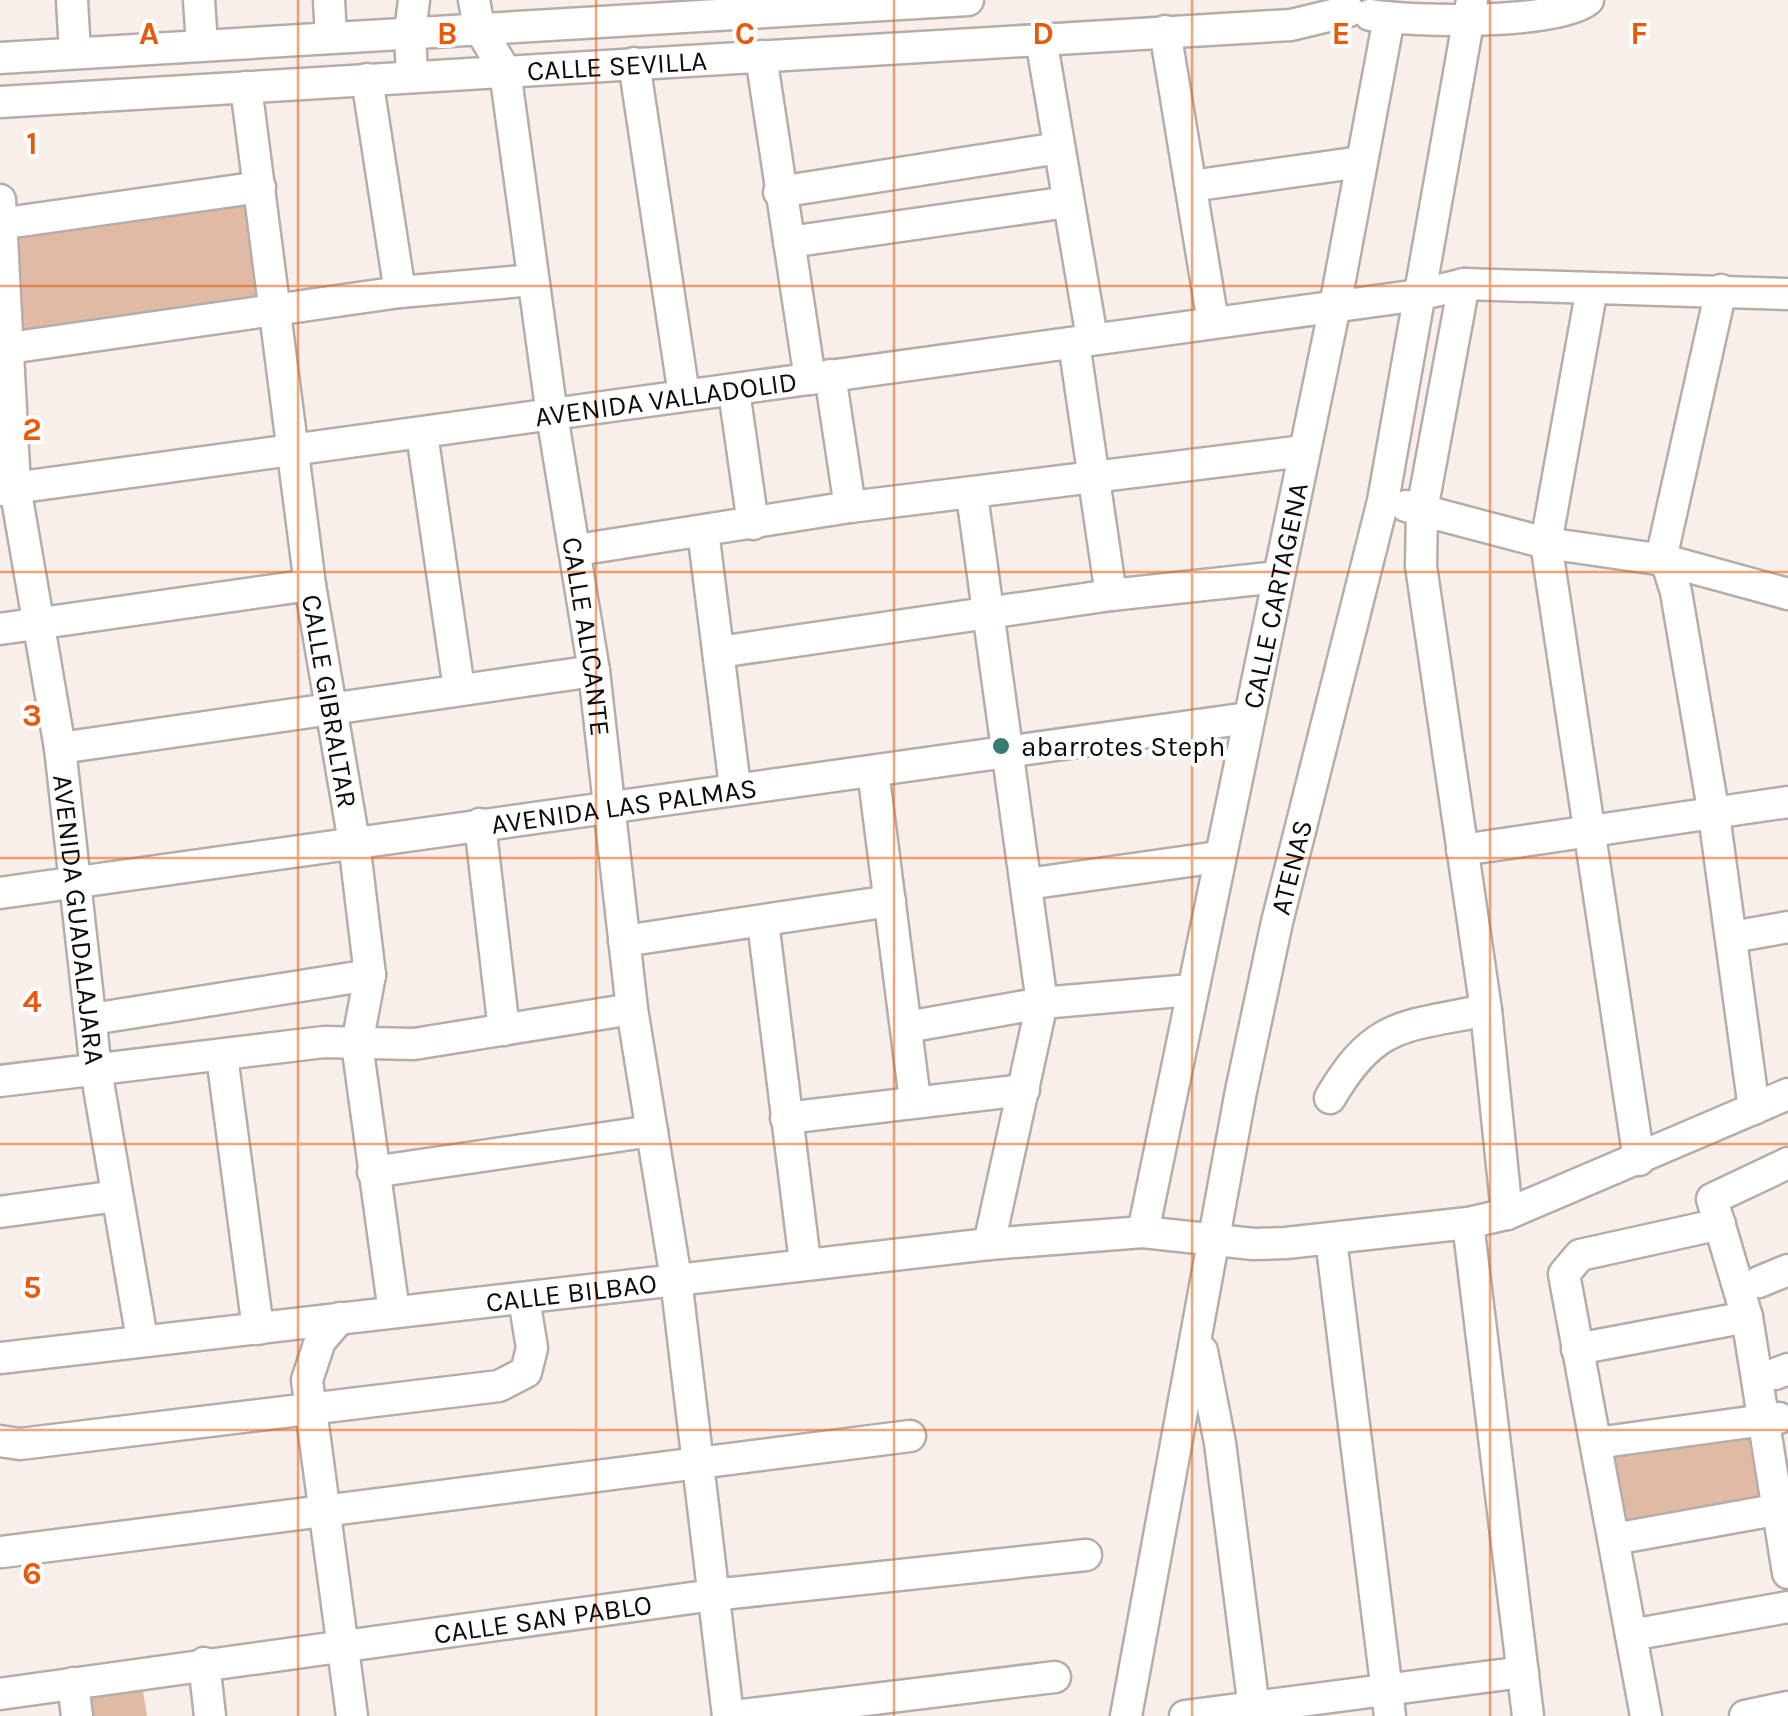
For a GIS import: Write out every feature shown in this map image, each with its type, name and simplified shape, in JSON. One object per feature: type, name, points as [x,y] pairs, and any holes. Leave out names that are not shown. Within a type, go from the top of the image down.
[{"type":"street","points":[[72,0],[75,53]]},
{"type":"street","points":[[199,0],[202,45]]},
{"type":"street","points":[[329,0],[331,37]]},
{"type":"street","points":[[412,77],[410,32],[414,0]]},
{"type":"street","name":"CALLE SEVILLA","points":[[0,58],[410,32],[477,14],[968,0]]},
{"type":"street","name":"CALLE SEVILLA","points":[[0,102],[1291,25],[1334,6],[1389,18],[1470,9],[1551,15],[1588,0]]},
{"type":"street","points":[[954,1],[956,44]]},
{"type":"street","name":"ATENAS","points":[[1126,1716],[1199,1338],[1234,1127],[1278,922],[1384,501],[1470,9]]},
{"type":"street","name":"CALLE ALICANTE","points":[[477,14],[505,71],[552,415],[577,550],[632,1009],[676,1279],[731,1716]]},
{"type":"street","name":"CALLE CARTAGENA","points":[[1142,1232],[1334,306],[1389,18]]},
{"type":"street","points":[[1165,31],[1213,322]]},
{"type":"street","points":[[1041,38],[1068,202],[1094,478],[1111,594]]},
{"type":"street","points":[[761,56],[788,242],[850,507]]},
{"type":"street","points":[[634,63],[684,395]]},
{"type":"street","points":[[368,80],[400,292]]},
{"type":"street","name":"CALLE GIBRALTAR","points":[[246,87],[278,309],[310,585],[354,842],[370,975],[357,1044],[394,1312]]},
{"type":"street","points":[[779,192],[1059,148]]},
{"type":"street","points":[[1191,186],[1361,162]]},
{"type":"street","points":[[1,216],[260,187]]},
{"type":"street","points":[[788,242],[1068,202]]},
{"type":"street","name":"AVENIDA GUADALAJARA","points":[[1,216],[9,348],[7,489],[40,624],[60,748],[96,1070],[142,1339]]},
{"type":"street","points":[[9,348],[400,292],[533,280]]},
{"type":"street","points":[[1464,284],[1422,510],[1421,566],[1486,1010],[1507,1214]]},
{"type":"street","name":"AVENIDA VALLADOLID","points":[[7,489],[295,453],[684,395],[1419,295],[1464,284],[1788,294]]},
{"type":"street","points":[[1592,288],[1546,543],[1640,1160]]},
{"type":"street","points":[[1721,290],[1665,536],[1664,560],[1676,592],[1714,815],[1754,1108]]},
{"type":"street","points":[[734,391],[753,524]]},
{"type":"street","points":[[422,434],[459,688]]},
{"type":"street","points":[[577,550],[850,507],[972,495],[1304,451]]},
{"type":"street","points":[[972,495],[1042,1003],[989,1244]]},
{"type":"street","points":[[1384,501],[1546,543],[1664,560],[1788,594]]},
{"type":"street","points":[[702,531],[735,787]]},
{"type":"street","points":[[719,652],[1111,594],[1278,577]]},
{"type":"street","points":[[0,629],[310,585]]},
{"type":"street","points":[[60,748],[594,671]]},
{"type":"street","name":"AVENIDA LAS PALMAS","points":[[0,892],[1248,718]]},
{"type":"street","points":[[873,771],[915,1100]]},
{"type":"street","points":[[1462,850],[1788,802]]},
{"type":"street","points":[[480,824],[504,1030]]},
{"type":"street","points":[[1027,884],[1218,857]]},
{"type":"street","points":[[624,941],[890,902]]},
{"type":"street","points":[[763,922],[805,1262]]},
{"type":"street","points":[[1732,937],[1788,927]]},
{"type":"street","points":[[92,1019],[370,975]]},
{"type":"street","points":[[907,1027],[1042,1003],[1191,990]]},
{"type":"street","points":[[0,1082],[324,1042],[414,1044],[632,1009]]},
{"type":"street","points":[[1330,1098],[1349,1065],[1388,1031],[1486,1010]]},
{"type":"street","points":[[222,1056],[264,1329],[309,1394]]},
{"type":"street","points":[[786,1118],[1024,1090]]},
{"type":"street","name":"CALLE BILBAO","points":[[0,1358],[524,1299],[805,1262],[989,1244],[1142,1232],[1253,1244],[1332,1240],[1468,1223],[1507,1214],[1788,1094]]},
{"type":"street","points":[[372,1172],[652,1131]]},
{"type":"street","points":[[1788,1163],[1728,1191],[1729,1222],[1747,1317],[1771,1419],[1788,1469]]},
{"type":"street","points":[[0,1212],[117,1196]]},
{"type":"street","points":[[1646,1716],[1564,1274],[1580,1255],[1729,1222]]},
{"type":"street","points":[[1729,1222],[1760,1282],[1782,1371],[1771,1419],[1775,1510],[1788,1573]]},
{"type":"street","points":[[1468,1223],[1528,1716]]},
{"type":"street","points":[[1332,1240],[1388,1702]]},
{"type":"street","points":[[1760,1282],[1788,1270]]},
{"type":"street","points":[[0,1441],[20,1444],[309,1394],[467,1393],[513,1382],[526,1372],[530,1358],[524,1299]]},
{"type":"street","points":[[1577,1349],[1747,1317]]},
{"type":"street","points":[[340,1318],[320,1341],[309,1394],[352,1716]]},
{"type":"street","points":[[1199,1338],[1220,1443],[1254,1711]]},
{"type":"street","points":[[1596,1444],[1771,1419]]},
{"type":"street","points":[[2,1552],[910,1436]]},
{"type":"street","points":[[1614,1540],[1775,1510]]},
{"type":"street","name":"CALLE SAN PABLO","points":[[0,1694],[713,1595],[1086,1556]]},
{"type":"street","points":[[1631,1634],[1788,1606]]},
{"type":"street","points":[[204,1663],[210,1716]]},
{"type":"street","points":[[1185,1716],[1388,1702],[1522,1672]]},
{"type":"street","points":[[731,1716],[1056,1678]]},
{"type":"street","points":[[73,1682],[77,1716]]},
{"type":"street","points":[[1744,1716],[1788,1707]]},
{"type":"shaded area","points":[[260,187],[277,309],[9,348],[3,224]]},
{"type":"shaded area","points":[[1763,1420],[1775,1510],[1614,1539],[1596,1443]]},
{"type":"shaded area","points":[[142,1685],[147,1716],[82,1716],[79,1694]]},
{"type":"place","name":"abarrotes Steph","points":[[1001,746]]}]
